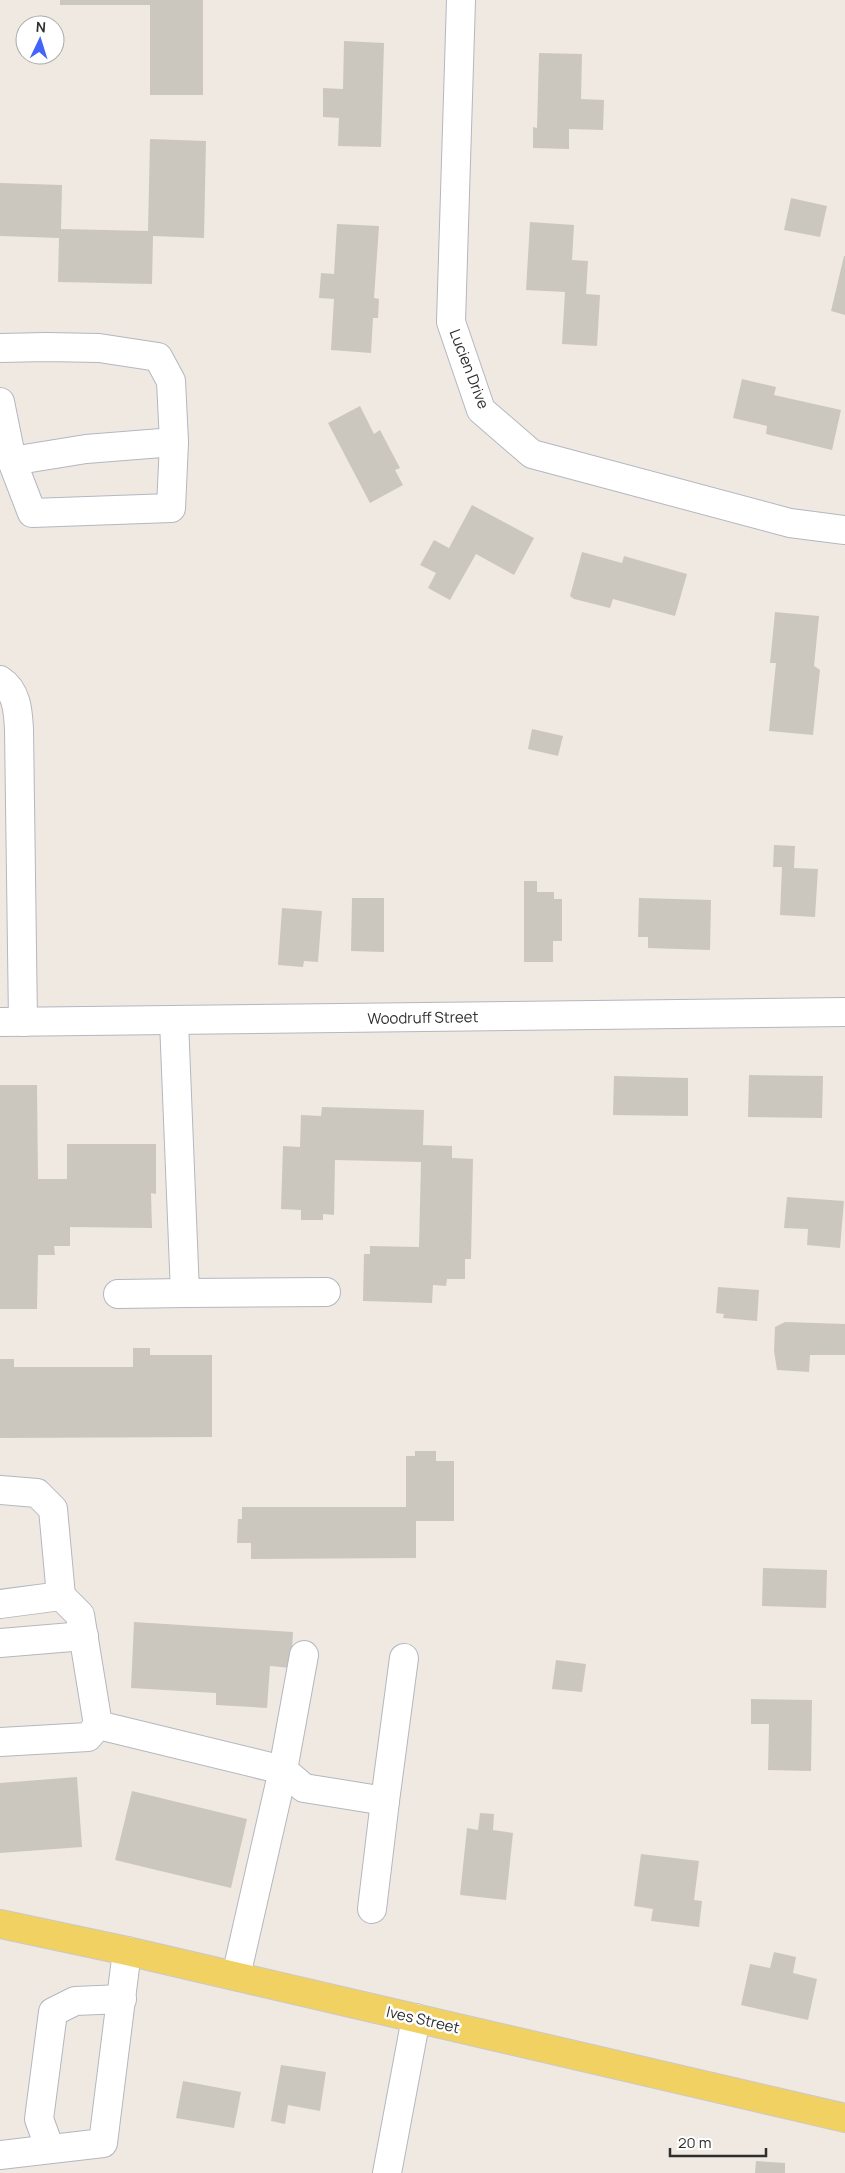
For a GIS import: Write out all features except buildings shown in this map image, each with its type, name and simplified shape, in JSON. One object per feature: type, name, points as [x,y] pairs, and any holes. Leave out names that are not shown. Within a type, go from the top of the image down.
[{"type":"main road","name":"Ives Street","points":[[0,1924],[236,1976],[845,2118]]},
{"type":"street","name":"Lucien Drive","points":[[461,0],[451,322],[481,410],[532,454],[781,520],[845,530]]},
{"type":"street","points":[[0,348],[99,348],[158,357],[171,381],[174,442],[171,508],[32,513],[12,461],[0,402]]},
{"type":"street","points":[[12,461],[86,449],[174,442]]},
{"type":"street","points":[[0,680],[6,684],[16,702],[20,729],[12,1022]]},
{"type":"street","name":"Woodruff Street","points":[[12,1022],[845,1012]]},
{"type":"street","points":[[174,1021],[185,1293]]},
{"type":"street","points":[[118,1294],[326,1292]]},
{"type":"street","points":[[0,1490],[37,1493],[54,1509],[61,1596],[80,1615],[98,1726]]},
{"type":"street","points":[[0,1604],[61,1596]]},
{"type":"street","points":[[0,1643],[84,1636]]},
{"type":"street","points":[[236,1976],[282,1770],[304,1655]]},
{"type":"street","points":[[372,1909],[404,1658]]},
{"type":"street","points":[[0,1742],[88,1737],[98,1726]]},
{"type":"street","points":[[98,1726],[282,1770],[304,1788],[386,1801]]},
{"type":"street","points":[[0,2155],[103,2143],[127,1951]]},
{"type":"street","points":[[50,2149],[39,2119],[53,2012],[75,2001],[122,1999]]},
{"type":"street","points":[[387,2173],[416,2018]]}]
